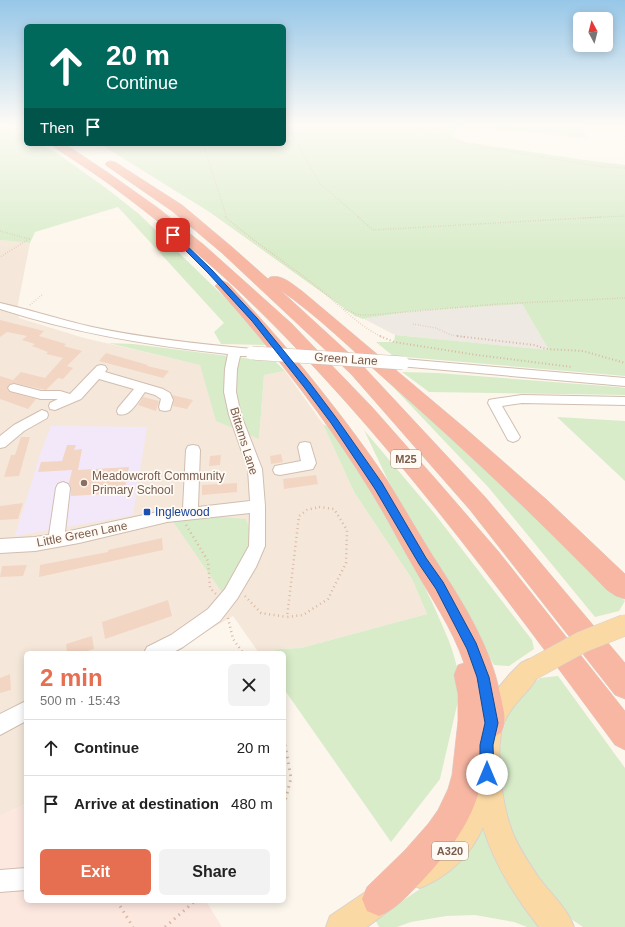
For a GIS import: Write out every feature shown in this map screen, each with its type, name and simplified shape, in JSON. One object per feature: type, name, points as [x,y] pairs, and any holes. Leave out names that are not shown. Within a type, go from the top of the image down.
[{"type":"highway","name":"M25","points":[[94,168],[155,212],[212,258],[262,305],[355,400],[452,512],[549,633],[625,735]]},
{"type":"highway","name":"M25","points":[[117,168],[177,208],[227,250],[357,370],[478,504],[625,685]]},
{"type":"highway","name":"M25","points":[[155,212],[164,226],[210,272],[254,320],[307,385],[379,486],[422,561],[439,585],[472,647],[483,677],[492,723]]},
{"type":"highway","name":"M25","points":[[227,250],[251,263],[296,294],[397,378],[587,553],[616,582],[625,588]]},
{"type":"highway","name":"M25","points":[[587,553],[625,579]]},
{"type":"highway","name":"M25","points":[[379,899],[435,842],[451,818],[464,789],[474,722],[472,690],[464,659],[422,561]]},
{"type":"main road","points":[[559,927],[534,897],[507,854],[493,815],[487,774],[487,745],[492,723],[499,706],[509,691],[529,671],[582,642],[625,625]]},
{"type":"main road","name":"A320","points":[[341,927],[379,899],[410,881],[441,860],[457,845],[476,810],[487,774]]},
{"type":"street","name":"Green Lane","points":[[0,306],[17,313],[81,327],[181,345],[252,353],[403,363],[625,382]]},
{"type":"street","name":"Bittams Lane","points":[[157,651],[177,641],[214,615],[236,586],[250,562],[257,546],[258,506],[255,469],[232,403],[231,369],[235,351]]},
{"type":"street","points":[[0,443],[19,428],[42,415],[42,410],[44,408],[55,406],[72,399],[99,372],[166,396],[168,402],[165,407]]},
{"type":"street","points":[[123,412],[142,387]]},
{"type":"street","points":[[14,388],[41,395],[60,395],[72,399]]},
{"type":"street","points":[[512,437],[494,403],[522,400],[625,401]]},
{"type":"street","points":[[280,470],[308,466],[309,463],[304,447]]},
{"type":"street","points":[[185,513],[187,468],[194,450]]},
{"type":"street","points":[[56,540],[63,488]]},
{"type":"street","name":"Little Green Lane","points":[[0,546],[35,544],[185,513],[236,510],[258,506]]},
{"type":"street","points":[[0,725],[24,712]]},
{"type":"street","points":[[0,881],[24,879]]},
{"type":"path","points":[[210,168],[225,217],[254,241],[317,287],[358,322],[394,342],[576,368]]},
{"type":"path","points":[[311,168],[320,184],[373,230],[625,216]]},
{"type":"path","points":[[0,231],[30,239],[0,257]]},
{"type":"path","points":[[17,313],[43,294]]},
{"type":"path","points":[[342,309],[359,315],[371,315],[483,303],[556,299],[625,298]]},
{"type":"path","points":[[413,324],[436,328],[450,334],[534,345],[546,349],[583,350],[625,363]]},
{"type":"path","points":[[236,586],[261,613],[287,617],[303,614],[328,599],[346,563],[347,530],[334,509],[320,507],[306,510],[299,516],[287,617]]},
{"type":"path","points":[[185,513],[208,561],[210,588],[225,602],[233,639],[242,651]]},
{"type":"path","points":[[286,750],[291,778],[286,797]]},
{"type":"path","points":[[118,903],[133,927]]},
{"type":"path","points":[[165,927],[193,903]]},
{"type":"shaded area","points":[[0,240],[30,243],[18,304],[19,318],[84,338],[201,365],[259,439],[264,375],[285,371],[323,424],[354,492],[412,579],[427,614],[301,648],[279,649],[272,651],[258,651],[233,616],[172,651],[24,651],[24,805],[0,816]]},
{"type":"shaded area","points":[[522,304],[549,350],[395,335],[364,319],[414,311]]},
{"type":"shaded area","name":"Meadowcroft Community Primary School","points":[[51,426],[147,427],[133,515],[15,536],[41,452]]},
{"type":"shaded area","points":[[24,805],[24,903],[207,903],[222,927],[0,927],[0,816]]},
{"type":"green space","points":[[0,168],[78,168],[139,214],[249,321],[267,345],[221,344],[214,332],[224,323],[118,207],[35,232],[30,243],[0,240]]},
{"type":"green space","points":[[139,168],[625,168],[625,376],[393,356],[376,342],[394,342],[395,335],[549,350],[522,304],[414,311],[363,319],[355,316],[208,211]]},
{"type":"green space","points":[[108,343],[133,344],[276,362],[285,371],[264,375],[259,439],[216,421],[200,365]]},
{"type":"green space","points":[[377,370],[614,589],[625,601],[619,611],[595,617],[489,488]]},
{"type":"green space","points":[[402,372],[438,373],[618,387],[625,388],[625,395],[429,392]]},
{"type":"green space","points":[[557,417],[625,421],[625,481]]},
{"type":"green space","points":[[323,424],[330,428],[362,478],[393,528],[421,580],[452,649],[464,698],[458,701],[440,779],[391,842],[286,692],[286,651],[272,651],[279,649],[301,648],[427,614],[412,579],[354,492]]},
{"type":"green space","points":[[364,430],[434,513],[532,640],[534,649],[509,666],[494,665],[405,516]]},
{"type":"green space","points":[[209,516],[246,519],[251,535],[245,571],[221,591],[172,520]]},
{"type":"green space","points":[[558,676],[625,768],[625,927],[583,927],[571,919],[531,868],[509,829],[498,790],[498,746],[508,714],[522,694],[540,678]]},
{"type":"green space","points":[[480,814],[548,927],[527,927],[514,922],[475,915],[446,916],[411,922],[397,927],[379,927],[375,919],[441,875]]},
{"type":"building","points":[[0,320],[44,331],[39,336],[66,344],[64,346],[82,351],[67,366],[73,368],[63,379],[58,378],[46,390],[14,383],[9,384],[7,389],[10,392],[36,399],[28,409],[0,399],[0,376],[13,380],[21,372],[45,378],[63,358],[46,354],[48,352],[32,346],[35,344],[22,340],[27,336],[7,332],[0,337]]},
{"type":"building","points":[[106,353],[148,365],[147,366],[169,371],[163,378],[99,361]]},
{"type":"building","points":[[172,395],[193,400],[187,409],[173,406],[174,400]]},
{"type":"building","points":[[143,397],[159,401],[156,411],[138,405]]},
{"type":"building","points":[[21,437],[30,437],[19,476],[4,477],[11,455],[15,455]]},
{"type":"building","points":[[67,445],[76,445],[74,450],[82,449],[78,470],[129,467],[124,493],[71,496],[71,488],[69,483],[72,470],[38,472],[41,462],[62,461]]},
{"type":"building","points":[[281,454],[283,462],[271,464],[270,456]]},
{"type":"building","points":[[221,455],[220,465],[209,466],[210,456]]},
{"type":"building","points":[[316,475],[318,484],[284,489],[283,479]]},
{"type":"building","points":[[237,483],[237,492],[202,495],[202,485]]},
{"type":"building","points":[[23,503],[18,519],[0,520],[0,506]]},
{"type":"building","points":[[162,538],[163,550],[39,577],[40,565],[108,552],[108,550]]},
{"type":"building","points":[[27,565],[23,576],[0,577],[2,566]]},
{"type":"building","points":[[168,600],[172,616],[105,639],[102,622]]},
{"type":"building","points":[[92,636],[94,649],[88,651],[67,651],[66,644]]},
{"type":"building","points":[[10,674],[11,690],[0,693],[0,678]]},
{"type":"place","name":"Meadowcroft Community Primary School","points":[[84,483]]},
{"type":"place","name":"Inglewood","points":[[147,512]]},
{"type":"route","points":[[173,235],[210,272],[254,320],[307,385],[379,486],[422,561],[439,585],[472,647],[483,677],[492,723],[487,745],[487,774]]}]
